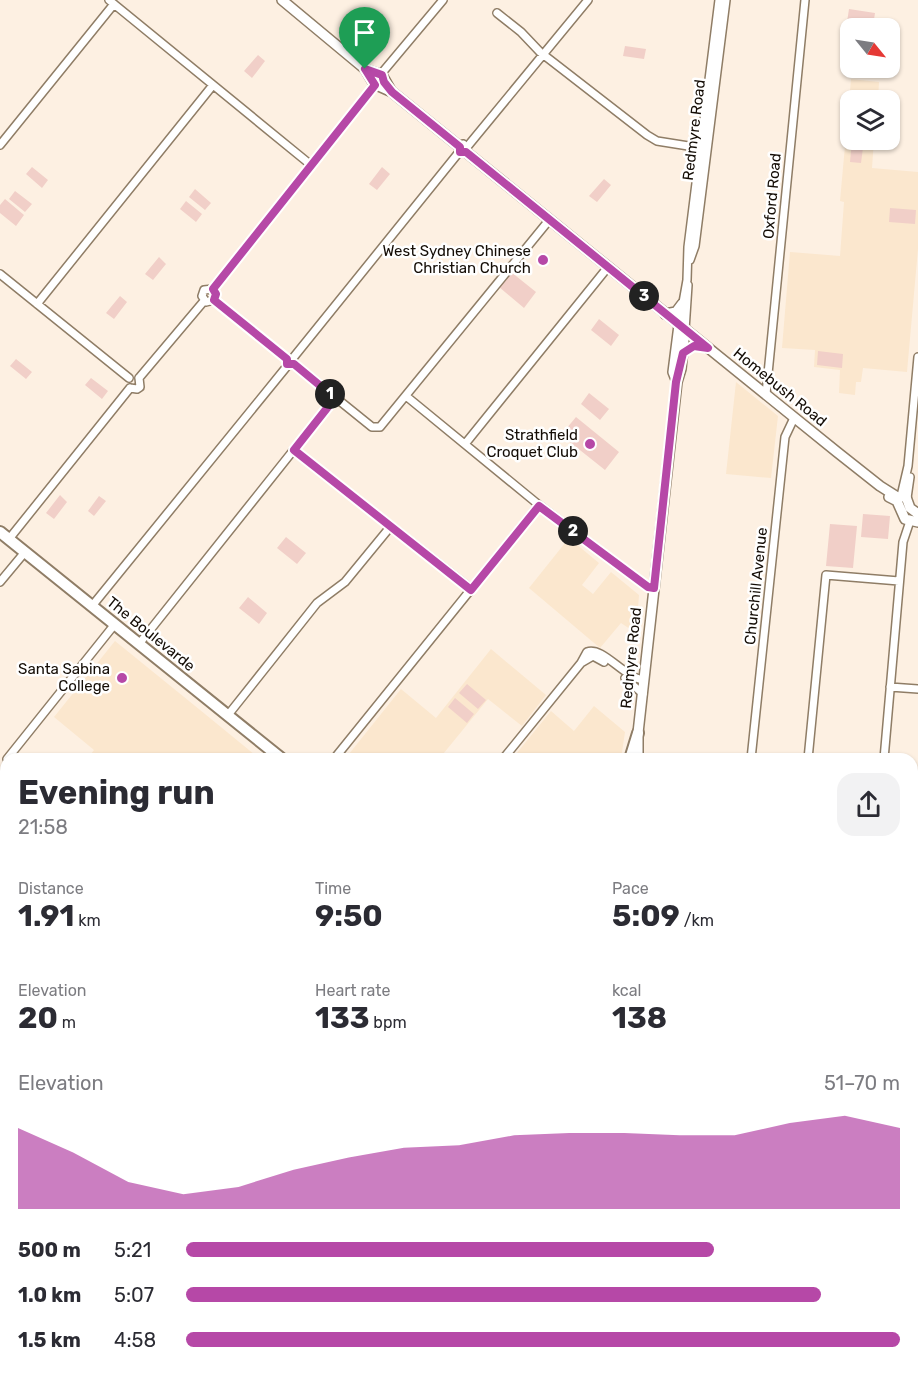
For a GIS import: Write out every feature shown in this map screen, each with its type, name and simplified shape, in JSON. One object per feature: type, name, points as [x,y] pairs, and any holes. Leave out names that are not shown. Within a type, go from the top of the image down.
[{"type":"main road","name":"Homebush Road","points":[[288,2],[392,92],[880,486],[887,496],[901,498],[913,518]]},
{"type":"main road","points":[[665,314],[676,312],[682,304]]},
{"type":"main road","name":"Redmyre Road","points":[[638,753],[638,733],[676,382],[683,353],[682,327]]},
{"type":"main road","name":"Redmyre Road","points":[[676,382],[673,372],[682,327]]},
{"type":"main road","points":[[683,353],[694,346],[708,348]]},
{"type":"main road","name":"The Boulevarde","points":[[4,536],[275,753]]},
{"type":"main road","points":[[632,753],[638,733]]},
{"type":"street","points":[[213,289],[443,0]]},
{"type":"street","points":[[92,606],[463,149],[588,0]]},
{"type":"street","name":"Redmyre Road","points":[[703,148],[719,0]]},
{"type":"street","name":"Redmyre Road","points":[[682,327],[689,262],[687,247],[726,0]]},
{"type":"street","name":"Oxford Road","points":[[766,394],[805,0]]},
{"type":"street","points":[[0,145],[111,2],[311,165]]},
{"type":"street","points":[[497,13],[544,54],[657,141],[703,148]]},
{"type":"street","points":[[37,304],[213,85]]},
{"type":"street","points":[[0,274],[129,378],[139,378],[204,301],[214,300],[372,427],[380,427],[550,219]]},
{"type":"street","points":[[465,444],[608,267]]},
{"type":"street","name":"Redmyre Road","points":[[682,327],[682,304],[687,280]]},
{"type":"street","points":[[204,301],[202,292],[208,288],[213,289]]},
{"type":"street","points":[[213,289],[216,294],[214,300]]},
{"type":"street","points":[[901,498],[908,466],[918,357]]},
{"type":"street","points":[[129,378],[130,388]]},
{"type":"street","points":[[4,536],[130,388],[138,388],[141,384],[139,378]]},
{"type":"street","points":[[406,396],[539,506],[648,587],[654,588]]},
{"type":"street","points":[[139,644],[335,398]]},
{"type":"street","name":"Churchill Avenue","points":[[752,753],[785,437],[794,418]]},
{"type":"street","points":[[294,450],[471,590]]},
{"type":"street","points":[[339,753],[539,506]]},
{"type":"street","points":[[885,753],[903,542],[901,539],[913,518]]},
{"type":"street","points":[[228,715],[317,603],[345,582],[391,526]]},
{"type":"street","points":[[0,582],[25,552]]},
{"type":"street","points":[[809,753],[826,574],[899,581]]},
{"type":"street","points":[[11,753],[115,624]]},
{"type":"street","points":[[508,753],[581,663],[587,652],[594,651],[644,687]]},
{"type":"street","points":[[581,663],[596,656],[632,683],[644,687]]},
{"type":"street","points":[[890,687],[918,689]]},
{"type":"shaded area","points":[[849,9],[875,13],[874,18],[848,18]]},
{"type":"shaded area","points":[[625,46],[646,49],[644,59],[623,56]]},
{"type":"shaded area","points":[[258,55],[265,61],[252,78],[244,71]]},
{"type":"shaded area","points":[[851,79],[879,82],[879,90],[850,90]]},
{"type":"shaded area","points":[[845,150],[873,150],[872,168],[918,172],[918,249],[907,372],[863,368],[861,382],[856,382],[855,395],[839,393],[840,370],[814,367],[815,350],[782,348],[790,252],[840,256],[844,202],[840,201]]},
{"type":"shaded area","points":[[851,150],[863,150],[861,163],[850,162]]},
{"type":"shaded area","points":[[32,167],[48,180],[42,188],[26,174]]},
{"type":"shaded area","points":[[382,167],[390,174],[377,190],[369,184]]},
{"type":"shaded area","points":[[604,179],[611,185],[597,202],[589,196]]},
{"type":"shaded area","points":[[195,189],[211,203],[205,210],[189,197]]},
{"type":"shaded area","points":[[15,191],[32,204],[25,212],[9,199]]},
{"type":"shaded area","points":[[5,199],[24,215],[16,226],[0,213],[0,205]]},
{"type":"shaded area","points":[[186,201],[202,214],[196,222],[180,209]]},
{"type":"shaded area","points":[[890,208],[916,210],[915,224],[889,222]]},
{"type":"shaded area","points":[[159,257],[166,264],[153,280],[145,274]]},
{"type":"shaded area","points":[[511,272],[536,292],[524,308],[499,287]]},
{"type":"shaded area","points":[[120,296],[127,302],[114,319],[106,313]]},
{"type":"shaded area","points":[[599,319],[619,335],[611,346],[591,330]]},
{"type":"shaded area","points":[[818,351],[843,354],[842,368],[817,365]]},
{"type":"shaded area","points":[[16,359],[32,372],[26,379],[10,366]]},
{"type":"shaded area","points":[[91,378],[108,391],[102,399],[85,385]]},
{"type":"shaded area","points":[[736,382],[778,416],[771,478],[726,474]]},
{"type":"shaded area","points":[[589,393],[609,409],[600,420],[581,404]]},
{"type":"shaded area","name":"Strathfield Croquet Club","points":[[576,417],[619,452],[605,470],[561,435]]},
{"type":"shaded area","points":[[60,495],[67,502],[54,519],[46,513]]},
{"type":"shaded area","points":[[99,496],[106,501],[94,516],[88,511]]},
{"type":"shaded area","points":[[863,514],[890,516],[888,539],[861,537]]},
{"type":"shaded area","points":[[830,524],[857,526],[853,568],[826,566]]},
{"type":"shaded area","points":[[286,537],[306,553],[297,564],[277,548]]},
{"type":"shaded area","points":[[569,538],[599,563],[582,585],[593,594],[611,572],[639,595],[636,633],[621,623],[600,648],[529,588]]},
{"type":"shaded area","points":[[248,597],[267,613],[259,624],[239,608]]},
{"type":"shaded area","name":"Santa Sabina College","points":[[115,641],[253,753],[92,753],[94,750],[54,717]]},
{"type":"shaded area","points":[[491,649],[546,695],[522,726],[488,699],[444,753],[350,753],[401,689],[436,718]]},
{"type":"shaded area","points":[[467,684],[486,700],[478,709],[459,693]]},
{"type":"shaded area","points":[[455,698],[474,714],[467,723],[448,707]]},
{"type":"shaded area","points":[[594,706],[625,732],[622,753],[517,753],[551,711],[574,731]]},
{"type":"place","name":"West Sydney Chinese Christian Church","points":[[543,260]]},
{"type":"place","name":"Strathfield Croquet Club","points":[[590,444]]},
{"type":"place","name":"Santa Sabina College","points":[[122,678]]},
{"type":"route","points":[[365,69],[382,75],[384,82],[392,92],[460,147],[460,152],[466,152],[708,348],[694,346],[683,353],[681,369],[676,382],[654,588],[648,587],[539,506],[471,590],[294,450],[335,398],[294,364],[291,366],[287,364],[287,359],[214,300],[216,294],[213,289],[375,85],[365,69]]}]
